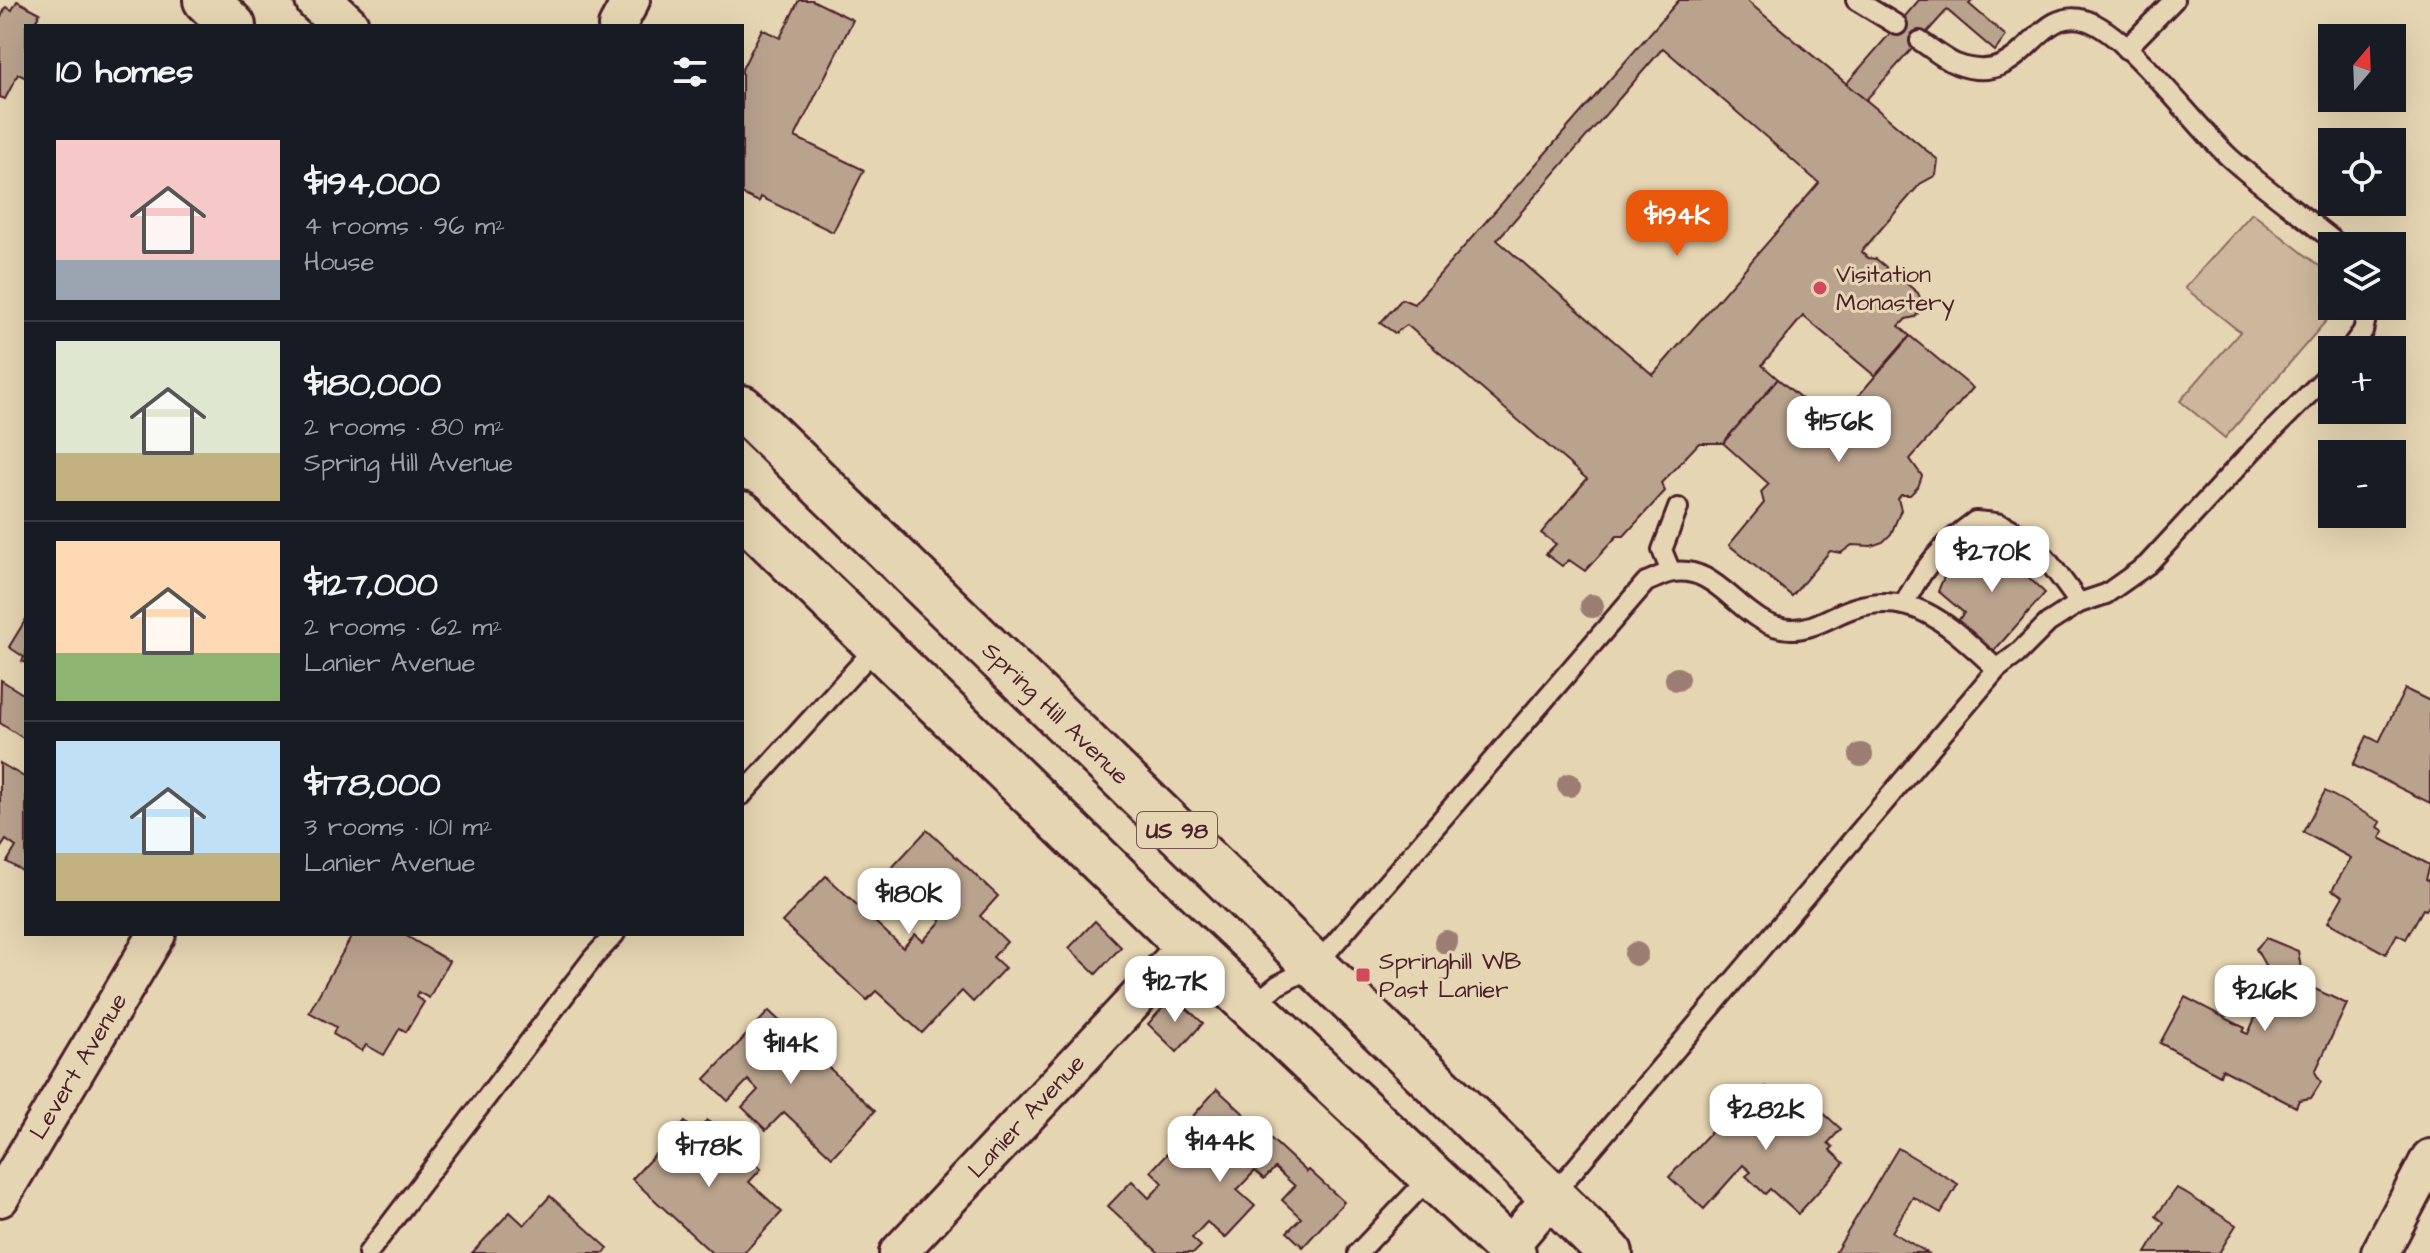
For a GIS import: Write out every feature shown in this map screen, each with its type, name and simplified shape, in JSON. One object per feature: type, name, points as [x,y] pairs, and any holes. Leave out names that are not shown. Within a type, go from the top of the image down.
[{"type":"main road","points":[[206,0],[231,24]]},
{"type":"main road","points":[[318,0],[344,24]]},
{"type":"main road","name":"Spring Hill Avenue","points":[[744,410],[1610,1253]]},
{"type":"main road","name":"US 98","points":[[744,516],[1187,945],[1510,1251]]},
{"type":"street","points":[[618,24],[631,0]]},
{"type":"street","name":"Levert Avenue","points":[[0,1198],[156,936]]},
{"type":"street","name":"Lanier Avenue","points":[[898,1253],[1187,945]]},
{"type":"street","points":[[2380,1253],[2430,1158]]},
{"type":"street","points":[[1510,1251],[1551,1197]]},
{"type":"lane","points":[[1856,0],[1897,25]]},
{"type":"lane","points":[[2126,49],[2174,0]]},
{"type":"lane","points":[[1920,41],[1954,63],[1976,69],[2002,66],[2021,55],[2042,30],[2067,18],[2083,19],[2102,27],[2228,156],[2323,232]]},
{"type":"lane","points":[[1551,1197],[1997,669],[2048,623],[2079,603],[2106,594],[2147,565],[2318,385]]},
{"type":"lane","points":[[1671,572],[1662,550],[1678,508]]},
{"type":"lane","points":[[1904,605],[1916,579],[1952,538],[1975,521],[2001,524],[2026,540],[2055,570],[2079,603]]},
{"type":"lane","points":[[1252,1006],[1278,985],[1316,965],[1646,582],[1671,572],[1697,573],[1716,584],[1756,619],[1792,630],[1825,621],[1855,607],[1883,603],[1920,608],[1952,629],[1997,669]]},
{"type":"lane","points":[[744,793],[879,644]]},
{"type":"lane","points":[[368,1253],[593,958],[613,936]]},
{"type":"lane","points":[[1358,1253],[1431,1176]]},
{"type":"shaded area","points":[[2252,213],[2318,265],[2318,320],[2327,320],[2225,438],[2180,401],[2240,332],[2185,288]]},
{"type":"building","points":[[799,0],[812,0],[853,20],[795,137],[864,170],[833,232],[761,197],[759,202],[744,195],[744,65],[762,29],[780,38]]},
{"type":"building","name":"Visitation Monastery","points":[[1679,0],[1746,0],[1938,160],[1936,175],[1920,184],[1861,252],[1886,267],[1887,276],[1895,282],[1906,283],[1918,293],[1922,302],[1920,311],[1899,326],[1910,336],[1875,376],[1803,316],[1762,365],[1778,379],[1723,443],[1699,443],[1661,483],[1665,491],[1624,536],[1617,536],[1585,571],[1569,560],[1562,566],[1546,554],[1556,544],[1541,533],[1587,479],[1407,325],[1395,333],[1380,323],[1402,299],[1414,304]],"holes":[[[1663,48],[1819,183],[1653,375],[1497,240]]]},
{"type":"building","points":[[1919,0],[1973,0],[1969,4],[2006,36],[1995,51],[1947,10],[1866,100],[1846,84]]},
{"type":"building","points":[[17,1],[40,13],[36,20],[42,24],[24,24],[24,77],[18,74],[5,99],[0,97],[0,19],[6,7],[12,10]]},
{"type":"building","points":[[1910,336],[1973,388],[1910,459],[1922,476],[1918,487],[1910,495],[1901,495],[1898,499],[1901,510],[1891,534],[1883,542],[1871,546],[1852,545],[1841,553],[1830,551],[1792,596],[1729,545],[1764,503],[1761,492],[1769,484],[1723,443],[1778,379],[1833,425]]},
{"type":"building","points":[[1996,538],[2029,565],[2023,572],[2045,593],[1993,652],[1957,622],[1964,613],[1938,591],[1947,570],[1966,569]]},
{"type":"building","points":[[24,622],[24,657],[9,647]]},
{"type":"building","points":[[1,680],[24,695],[24,739],[0,723]]},
{"type":"building","points":[[2405,689],[2430,701],[2430,803],[2353,765],[2367,736],[2379,742]]},
{"type":"building","points":[[0,763],[24,777],[24,872],[7,862],[16,847],[6,840],[0,849]]},
{"type":"building","points":[[2325,791],[2381,822],[2378,827],[2384,831],[2380,838],[2430,865],[2426,879],[2430,881],[2430,903],[2426,910],[2423,909],[2406,939],[2397,934],[2386,954],[2328,922],[2343,896],[2332,890],[2351,858],[2303,832]]},
{"type":"building","points":[[927,830],[998,896],[980,916],[1007,942],[993,957],[1005,968],[973,1002],[962,991],[922,1033],[876,991],[867,1000],[782,922],[826,876],[903,948],[915,934],[923,941],[941,921],[888,872]]},
{"type":"building","points":[[1095,921],[1121,947],[1096,974],[1069,948]]},
{"type":"building","points":[[352,936],[406,936],[449,961],[429,998],[418,992],[416,997],[424,1002],[406,1032],[400,1028],[384,1055],[366,1045],[362,1051],[333,1034],[336,1027],[309,1012]]},
{"type":"building","points":[[2266,938],[2298,951],[2304,984],[2347,1004],[2315,1072],[2321,1082],[2311,1098],[2299,1100],[2296,1107],[2222,1069],[2220,1075],[2160,1043],[2185,997],[2245,1028],[2243,1032],[2248,1034],[2262,1002],[2271,1006],[2279,990],[2256,949]]},
{"type":"building","points":[[1173,996],[1203,1023],[1177,1052],[1148,1024]]},
{"type":"building","points":[[769,1011],[875,1111],[832,1157],[784,1112],[766,1130],[742,1107],[758,1090],[748,1080],[728,1101],[705,1079]]},
{"type":"building","points":[[1766,1087],[1786,1104],[1798,1090],[1841,1129],[1828,1143],[1833,1147],[1830,1150],[1844,1163],[1798,1214],[1770,1189],[1765,1194],[1746,1176],[1751,1172],[1743,1165],[1704,1209],[1669,1177],[1719,1123],[1727,1131]]},
{"type":"building","points":[[1217,1089],[1344,1202],[1303,1247],[1287,1232],[1301,1218],[1282,1200],[1295,1186],[1275,1168],[1264,1179],[1255,1171],[1237,1190],[1255,1206],[1225,1238],[1207,1222],[1192,1238],[1201,1246],[1194,1253],[1159,1253],[1108,1206],[1132,1181],[1149,1198],[1163,1183],[1151,1171],[1178,1142],[1182,1139],[1193,1150],[1211,1132],[1193,1116]]},
{"type":"building","points":[[707,1120],[761,1169],[749,1182],[782,1212],[744,1253],[712,1253],[632,1179],[685,1122],[696,1133]]},
{"type":"building","points":[[1898,1148],[1958,1184],[1941,1213],[1913,1197],[1892,1232],[1928,1253],[1835,1253]]},
{"type":"building","points":[[2177,1188],[2236,1225],[2219,1253],[2146,1253],[2164,1223],[2156,1216]]},
{"type":"building","points":[[550,1196],[608,1248],[604,1253],[472,1253],[510,1212],[524,1225]]},
{"type":"place","name":"Visitation Monastery","points":[[1820,288]]},
{"type":"place","name":"Springhill WB Past Lanier","points":[[1363,975]]}]
